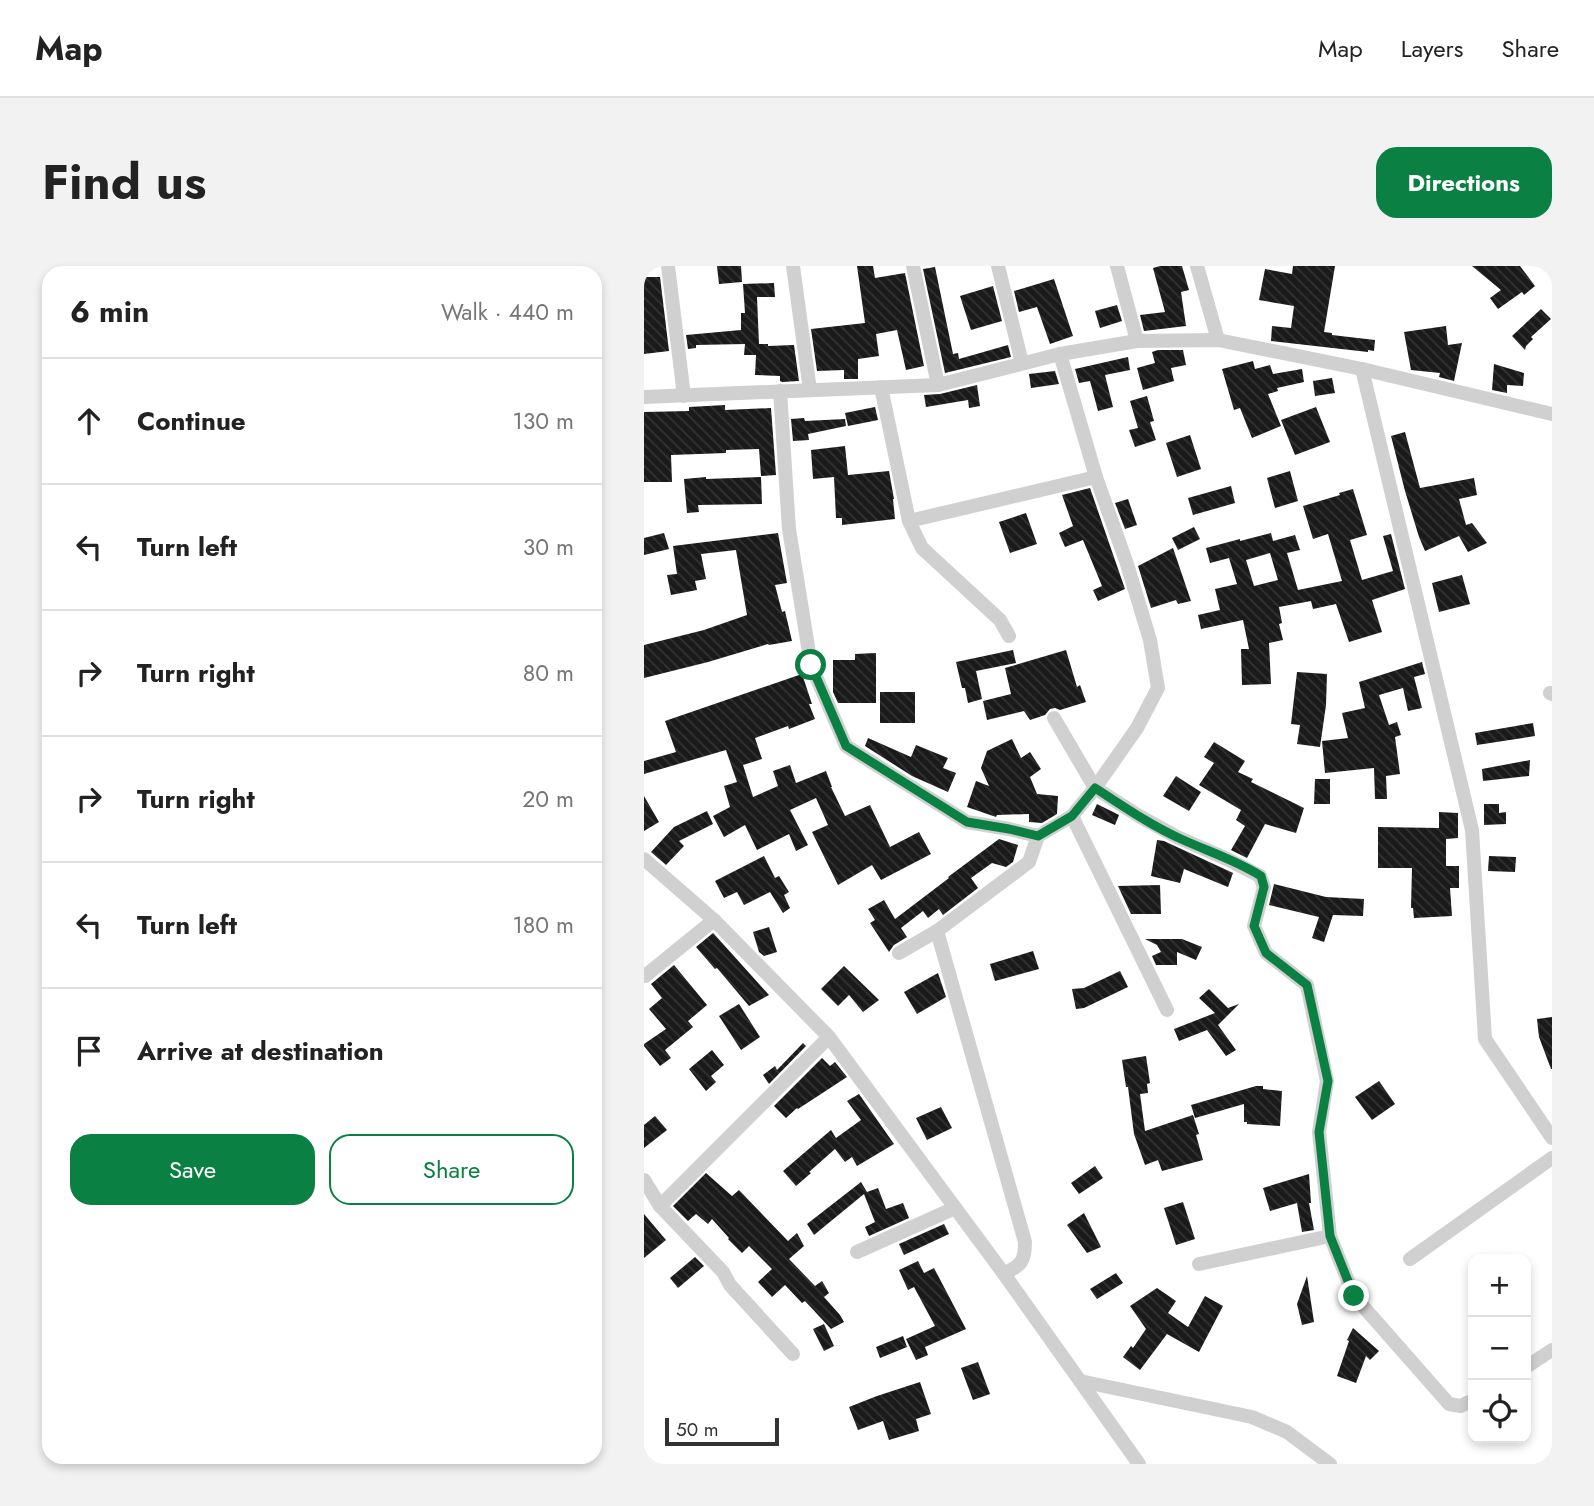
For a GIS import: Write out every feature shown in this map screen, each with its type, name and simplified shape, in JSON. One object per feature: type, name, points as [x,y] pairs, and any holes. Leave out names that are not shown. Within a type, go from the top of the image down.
[{"type":"street","points":[[668,266],[684,396]]},
{"type":"street","points":[[793,266],[810,390]]},
{"type":"street","points":[[913,266],[938,385]]},
{"type":"street","points":[[998,266],[1022,363]]},
{"type":"street","points":[[1117,266],[1137,341]]},
{"type":"street","points":[[1197,266],[1218,340]]},
{"type":"street","points":[[644,397],[938,385],[1060,354],[1137,341],[1218,340],[1362,369],[1552,414]]},
{"type":"street","points":[[899,953],[937,930],[1029,862],[1038,836],[1072,816],[1095,788],[1137,728],[1158,688],[1150,640],[1096,477],[1060,354]]},
{"type":"street","points":[[1362,369],[1472,830],[1485,1039],[1551,1135]]},
{"type":"street","points":[[881,387],[909,521],[922,548],[1000,620],[1009,636]]},
{"type":"street","points":[[780,391],[789,529],[811,665],[846,746],[967,822],[1038,836]]},
{"type":"street","points":[[909,521],[1096,477]]},
{"type":"street","points":[[1054,718],[1095,788],[1177,837],[1261,876],[1264,887],[1254,926],[1266,953],[1307,985],[1328,1081],[1319,1132],[1330,1236],[1354,1296],[1449,1404],[1461,1406],[1468,1402]]},
{"type":"street","points":[[1072,816],[1167,1010]]},
{"type":"street","points":[[644,859],[714,920],[830,1037],[1139,1464]]},
{"type":"street","points":[[645,976],[714,920]]},
{"type":"street","points":[[937,930],[1025,1242],[1025,1256],[1018,1266],[1004,1274]]},
{"type":"street","points":[[660,1206],[830,1037]]},
{"type":"street","points":[[1410,1259],[1552,1158]]},
{"type":"street","points":[[644,1180],[660,1206],[723,1272],[730,1285],[793,1354]]},
{"type":"street","points":[[857,1252],[955,1208]]},
{"type":"street","points":[[1199,1264],[1330,1236]]},
{"type":"street","points":[[1531,1364],[1552,1350]]},
{"type":"street","points":[[1080,1381],[1252,1417],[1287,1432],[1330,1464]]},
{"type":"building","points":[[717,266],[741,266],[742,282],[719,284]]},
{"type":"building","points":[[857,266],[873,266],[875,278],[905,273],[924,366],[906,370],[897,330],[876,334],[879,356],[858,359],[858,379],[844,379],[844,370],[817,371],[811,329],[865,323]]},
{"type":"building","points":[[1182,266],[1189,290],[1181,292],[1186,326],[1144,331],[1140,315],[1165,312],[1153,268]]},
{"type":"building","points":[[1293,266],[1335,266],[1324,332],[1375,340],[1374,351],[1271,341],[1272,326],[1291,328],[1294,306],[1259,300],[1265,269],[1292,274]]},
{"type":"building","points":[[1472,266],[1520,266],[1535,286],[1498,309],[1490,298],[1501,290]]},
{"type":"building","points":[[935,267],[953,354],[958,353],[959,359],[1008,345],[1011,357],[945,373],[923,269]]},
{"type":"building","points":[[644,277],[660,277],[669,351],[644,354]]},
{"type":"building","points":[[1054,279],[1073,336],[1050,344],[1037,307],[1019,312],[1014,291]]},
{"type":"building","points":[[774,283],[775,297],[757,297],[759,344],[794,345],[799,381],[782,382],[780,376],[755,375],[756,355],[744,355],[745,344],[696,345],[696,348],[688,349],[686,335],[741,330],[741,313],[745,313],[743,284]]},
{"type":"building","points":[[993,286],[1002,321],[971,330],[960,296]]},
{"type":"building","points":[[1117,305],[1122,321],[1100,328],[1095,311]]},
{"type":"building","points":[[1541,309],[1551,319],[1531,337],[1533,339],[1525,350],[1512,336]]},
{"type":"building","points":[[1446,326],[1448,345],[1462,343],[1454,381],[1439,377],[1440,373],[1411,370],[1404,332]]},
{"type":"building","points":[[1183,350],[1186,365],[1171,368],[1174,381],[1143,390],[1137,368],[1155,363],[1152,352]]},
{"type":"building","points":[[1128,357],[1130,370],[1105,375],[1113,407],[1098,411],[1090,381],[1079,383],[1075,369]]},
{"type":"building","points":[[1253,361],[1255,369],[1270,365],[1273,374],[1302,369],[1304,382],[1277,388],[1278,391],[1268,394],[1281,426],[1252,438],[1240,408],[1234,410],[1222,369]]},
{"type":"building","points":[[1494,364],[1524,373],[1523,386],[1507,385],[1507,393],[1492,390]]},
{"type":"building","points":[[1055,371],[1059,384],[1031,388],[1029,374]]},
{"type":"building","points":[[1332,378],[1335,393],[1315,396],[1313,381]]},
{"type":"building","points":[[977,385],[980,406],[969,408],[968,400],[926,407],[924,395]]},
{"type":"building","points":[[1147,396],[1154,421],[1150,422],[1156,440],[1135,447],[1129,430],[1138,428],[1130,401]]},
{"type":"building","points":[[725,405],[725,410],[771,408],[776,475],[761,476],[759,449],[726,450],[726,453],[671,455],[672,482],[644,482],[644,412],[689,411],[689,407]]},
{"type":"building","points":[[875,407],[878,420],[848,426],[845,413]]},
{"type":"building","points":[[1316,407],[1330,442],[1295,455],[1281,420]]},
{"type":"building","points":[[804,418],[805,421],[845,419],[846,426],[808,434],[809,440],[793,441],[791,419]]},
{"type":"building","points":[[1405,432],[1420,488],[1474,478],[1477,495],[1459,499],[1466,525],[1472,523],[1487,543],[1468,552],[1459,536],[1425,551],[1405,491],[1391,436]]},
{"type":"building","points":[[1190,435],[1201,469],[1177,477],[1166,443]]},
{"type":"building","points":[[845,446],[848,475],[889,471],[895,519],[842,525],[842,518],[836,518],[834,477],[813,479],[811,450]]},
{"type":"building","points":[[1290,471],[1298,501],[1275,508],[1267,478]]},
{"type":"building","points":[[761,477],[762,504],[698,505],[699,512],[687,513],[684,479]]},
{"type":"building","points":[[1231,486],[1235,503],[1193,515],[1188,498]]},
{"type":"building","points":[[1090,488],[1125,589],[1098,601],[1093,590],[1102,586],[1083,540],[1065,547],[1059,533],[1073,526],[1062,495]]},
{"type":"building","points":[[1353,489],[1367,535],[1350,540],[1362,580],[1393,571],[1383,536],[1391,534],[1405,589],[1372,600],[1382,632],[1349,642],[1336,604],[1313,609],[1311,601],[1279,607],[1283,640],[1269,643],[1271,684],[1242,685],[1241,649],[1249,649],[1243,620],[1201,629],[1198,615],[1220,610],[1215,589],[1237,584],[1229,558],[1210,563],[1206,548],[1271,533],[1273,541],[1295,535],[1300,550],[1287,553],[1298,590],[1342,581],[1328,534],[1313,539],[1303,506],[1340,495],[1339,493]],"holes":[[[1270,553],[1278,580],[1254,586],[1246,560]]]},
{"type":"building","points":[[1128,499],[1137,525],[1125,529],[1115,503]]},
{"type":"building","points":[[1026,513],[1037,544],[1010,553],[999,522]]},
{"type":"building","points":[[1194,527],[1200,539],[1178,550],[1172,538]]},
{"type":"building","points":[[664,533],[669,549],[644,555],[644,538]]},
{"type":"building","points":[[778,533],[787,583],[775,585],[792,641],[768,644],[644,678],[644,645],[704,630],[747,615],[736,550],[701,554],[706,579],[695,581],[697,590],[671,595],[667,575],[677,574],[673,546]]},
{"type":"building","points":[[1173,548],[1191,601],[1178,604],[1176,600],[1151,608],[1138,566]]},
{"type":"building","points":[[1462,575],[1470,604],[1439,612],[1432,583]]},
{"type":"building","points":[[1013,650],[1016,663],[976,671],[982,699],[968,703],[956,662]]},
{"type":"building","points":[[1066,650],[1077,687],[1080,685],[1086,702],[1060,710],[1050,709],[1045,715],[1030,720],[1024,711],[987,720],[983,701],[1011,694],[1005,668]]},
{"type":"building","points":[[876,653],[876,703],[838,703],[833,692],[833,660],[855,660],[855,654]]},
{"type":"building","points":[[1422,662],[1425,674],[1414,677],[1422,708],[1408,711],[1403,688],[1379,695],[1389,725],[1397,722],[1401,735],[1395,737],[1400,774],[1386,776],[1387,799],[1375,799],[1374,768],[1325,773],[1322,741],[1348,738],[1342,713],[1365,708],[1359,682]]},
{"type":"building","points":[[1297,672],[1327,674],[1320,747],[1297,744],[1300,725],[1291,724]]},
{"type":"building","points":[[802,674],[815,719],[755,738],[762,759],[743,765],[753,797],[778,786],[773,771],[790,765],[796,783],[826,771],[845,816],[870,805],[890,847],[919,832],[931,854],[881,880],[872,865],[838,885],[812,832],[828,825],[816,798],[790,810],[808,845],[796,851],[789,834],[757,850],[745,825],[724,837],[713,816],[730,807],[724,786],[737,782],[726,750],[644,774],[644,761],[676,752],[665,721]]},
{"type":"building","points":[[880,692],[915,692],[915,723],[880,723]]},
{"type":"building","points":[[1533,723],[1535,736],[1477,745],[1475,733]]},
{"type":"building","points":[[868,738],[911,757],[916,745],[948,758],[943,768],[956,773],[948,792],[912,776],[865,746]]},
{"type":"building","points":[[1012,739],[1021,758],[1030,752],[1041,769],[1030,777],[1037,794],[1058,796],[1057,814],[1042,823],[1029,822],[1029,814],[996,817],[967,807],[976,781],[989,786],[981,768],[987,751]]},
{"type":"building","points":[[1214,742],[1245,761],[1238,772],[1253,779],[1251,782],[1304,808],[1296,833],[1265,824],[1247,858],[1231,850],[1245,826],[1236,820],[1241,810],[1199,785],[1214,763],[1204,757]]},
{"type":"building","points":[[1530,760],[1529,776],[1483,781],[1482,769]]},
{"type":"building","points":[[1176,776],[1201,792],[1189,811],[1163,796]]},
{"type":"building","points":[[1315,779],[1330,779],[1330,804],[1314,804]]},
{"type":"building","points":[[644,796],[659,822],[644,831]]},
{"type":"building","points":[[1097,804],[1119,815],[1115,825],[1092,815]]},
{"type":"building","points":[[1484,804],[1499,804],[1499,813],[1506,812],[1506,824],[1484,825]]},
{"type":"building","points":[[707,811],[713,824],[679,841],[684,846],[666,865],[651,852],[674,827]]},
{"type":"building","points":[[1439,812],[1458,813],[1458,838],[1446,839],[1446,866],[1459,866],[1459,888],[1450,888],[1452,916],[1414,918],[1411,908],[1412,868],[1378,868],[1378,827],[1439,828]]},
{"type":"building","points":[[999,839],[1018,845],[1013,862],[1006,867],[992,863],[971,878],[978,888],[943,915],[939,909],[928,918],[923,911],[901,928],[907,937],[894,945],[889,952],[870,923],[875,920],[868,909],[884,900],[895,919]]},
{"type":"building","points":[[1157,840],[1233,873],[1228,887],[1184,869],[1180,883],[1151,876]]},
{"type":"building","points":[[764,856],[775,878],[779,876],[789,892],[784,895],[790,908],[783,913],[770,892],[744,905],[737,892],[724,898],[715,881]]},
{"type":"building","points":[[1489,856],[1516,857],[1515,872],[1488,871]]},
{"type":"building","points":[[1274,884],[1326,897],[1364,899],[1363,916],[1333,915],[1324,942],[1312,938],[1319,917],[1269,905]]},
{"type":"building","points":[[1160,885],[1161,914],[1131,914],[1118,886]]},
{"type":"building","points":[[769,927],[777,952],[764,956],[759,952],[753,932]]},
{"type":"building","points":[[713,933],[769,995],[749,1006],[717,968],[715,969],[696,947]]},
{"type":"building","points":[[1145,939],[1182,939],[1202,947],[1196,960],[1177,952],[1177,965],[1156,965],[1152,956],[1161,952],[1157,945]]},
{"type":"building","points":[[1033,951],[1039,969],[995,981],[990,964]]},
{"type":"building","points":[[674,965],[707,1005],[688,1021],[693,1027],[665,1050],[671,1058],[660,1066],[644,1046],[666,1029],[649,1009],[662,998],[651,984]]},
{"type":"building","points":[[844,966],[879,1000],[863,1012],[849,995],[838,1006],[821,989]]},
{"type":"building","points":[[1120,971],[1128,987],[1084,1008],[1076,1009],[1072,989],[1084,988]]},
{"type":"building","points":[[938,973],[946,997],[917,1014],[904,992]]},
{"type":"building","points":[[1209,989],[1228,1008],[1239,1004],[1218,1025],[1236,1050],[1226,1056],[1207,1030],[1179,1041],[1174,1029],[1215,1013],[1199,998]]},
{"type":"building","points":[[739,1004],[760,1037],[741,1050],[719,1016]]},
{"type":"building","points":[[1552,1017],[1551,1069],[1539,1037],[1537,1019]]},
{"type":"building","points":[[803,1043],[806,1046],[769,1084],[763,1075],[775,1066],[777,1070]]},
{"type":"building","points":[[712,1050],[724,1065],[711,1076],[716,1082],[706,1091],[689,1069]]},
{"type":"building","points":[[1146,1056],[1150,1083],[1147,1084],[1148,1093],[1140,1094],[1145,1131],[1193,1115],[1203,1160],[1162,1171],[1158,1160],[1145,1165],[1134,1134],[1122,1060]]},
{"type":"building","points":[[822,1058],[830,1066],[835,1062],[847,1077],[797,1108],[786,1118],[774,1106]]},
{"type":"building","points":[[1379,1081],[1395,1104],[1372,1120],[1355,1097]]},
{"type":"building","points":[[1256,1086],[1282,1091],[1280,1126],[1247,1124],[1244,1122],[1244,1104],[1195,1118],[1191,1105]]},
{"type":"building","points":[[859,1094],[894,1144],[857,1166],[852,1157],[845,1162],[835,1149],[796,1186],[783,1171],[831,1130],[836,1138],[861,1120],[847,1101]]},
{"type":"building","points":[[941,1107],[952,1128],[927,1140],[916,1118]]},
{"type":"building","points":[[655,1116],[667,1130],[644,1148],[644,1125]]},
{"type":"building","points":[[1095,1166],[1103,1178],[1079,1194],[1071,1183]]},
{"type":"building","points":[[706,1173],[732,1196],[739,1190],[788,1241],[797,1233],[804,1246],[789,1259],[815,1286],[822,1281],[829,1293],[824,1297],[844,1322],[831,1329],[805,1301],[802,1303],[785,1285],[772,1297],[758,1282],[772,1269],[749,1246],[742,1253],[712,1219],[708,1224],[696,1214],[688,1221],[673,1206]]},
{"type":"building","points":[[1309,1174],[1309,1203],[1314,1230],[1302,1232],[1297,1203],[1270,1211],[1263,1188]]},
{"type":"building","points":[[861,1182],[867,1192],[878,1188],[886,1209],[903,1203],[909,1218],[869,1236],[865,1227],[875,1222],[864,1194],[814,1235],[807,1224]]},
{"type":"building","points":[[1183,1202],[1195,1239],[1176,1245],[1164,1208]]},
{"type":"building","points":[[1084,1213],[1101,1247],[1087,1253],[1067,1225]]},
{"type":"building","points":[[644,1214],[666,1240],[644,1258]]},
{"type":"building","points":[[944,1224],[949,1234],[904,1255],[899,1244]]},
{"type":"building","points":[[695,1257],[704,1266],[678,1288],[670,1278]]},
{"type":"building","points":[[918,1261],[924,1273],[934,1268],[966,1329],[925,1347],[928,1355],[916,1360],[906,1339],[935,1326],[914,1287],[908,1290],[899,1270]]},
{"type":"building","points":[[1116,1273],[1123,1283],[1097,1299],[1090,1289]]},
{"type":"building","points":[[1307,1276],[1314,1322],[1302,1325],[1297,1304]]},
{"type":"building","points":[[1157,1288],[1176,1301],[1168,1313],[1188,1327],[1205,1296],[1223,1306],[1199,1352],[1167,1334],[1140,1370],[1123,1357],[1146,1329],[1130,1306]]},
{"type":"building","points":[[824,1324],[834,1346],[824,1351],[813,1329]]},
{"type":"building","points":[[1353,1328],[1379,1351],[1370,1360],[1366,1356],[1356,1383],[1337,1376]]},
{"type":"building","points":[[903,1336],[907,1347],[880,1358],[876,1347]]},
{"type":"building","points":[[978,1362],[990,1394],[973,1400],[961,1368]]},
{"type":"building","points":[[920,1382],[931,1414],[916,1419],[919,1431],[889,1440],[883,1421],[858,1430],[849,1407]]},
{"type":"route","points":[[811,665],[846,746],[967,822],[1038,836],[1072,816],[1095,788],[1177,837],[1261,876],[1264,887],[1254,926],[1266,953],[1307,985],[1328,1081],[1319,1132],[1330,1236],[1354,1296]]}]
